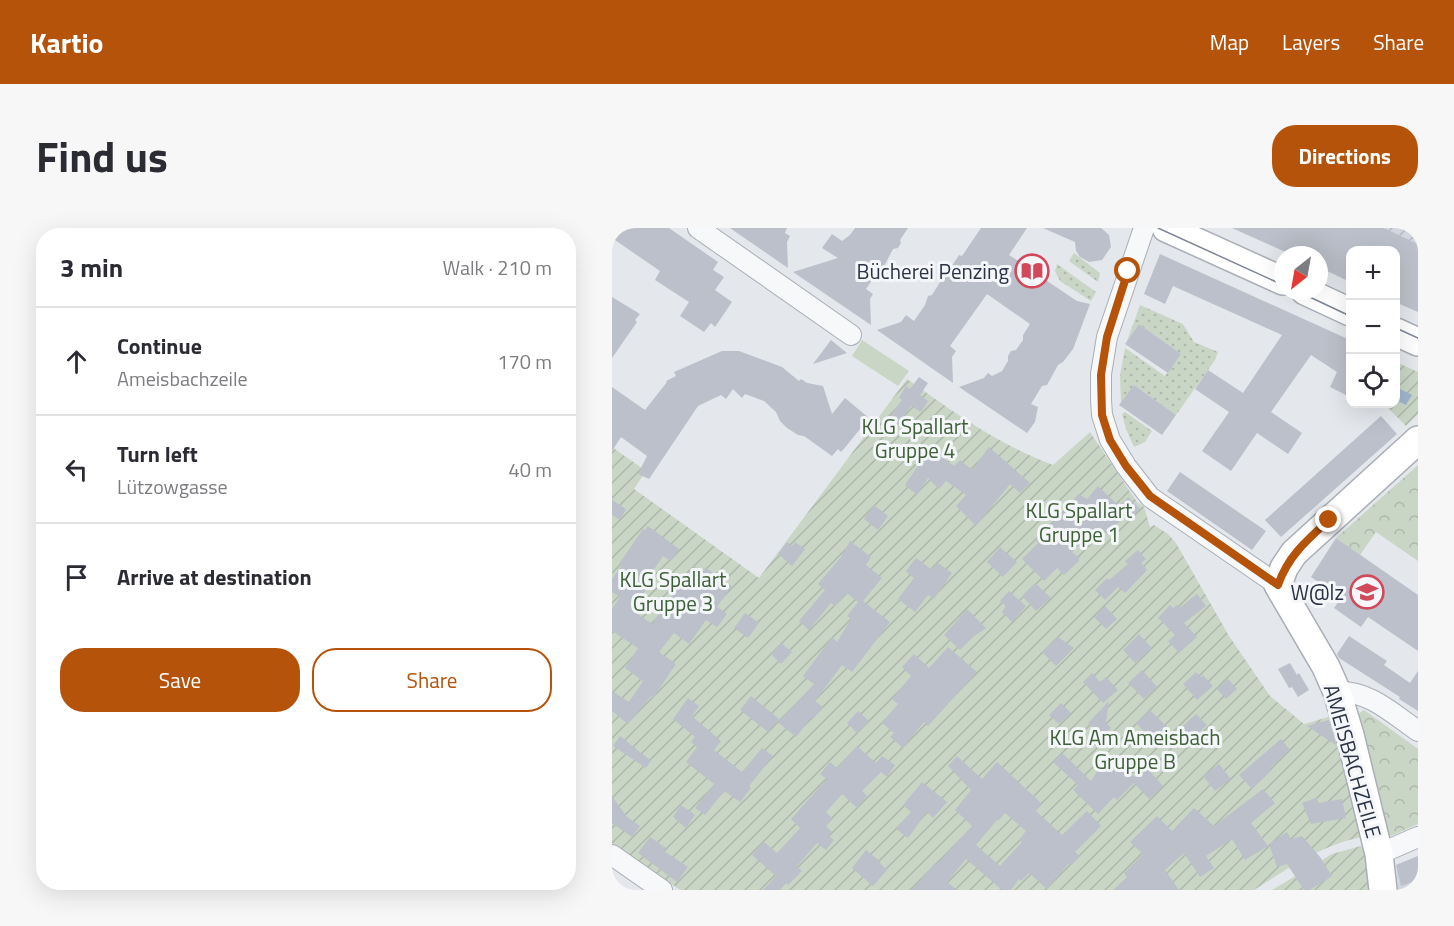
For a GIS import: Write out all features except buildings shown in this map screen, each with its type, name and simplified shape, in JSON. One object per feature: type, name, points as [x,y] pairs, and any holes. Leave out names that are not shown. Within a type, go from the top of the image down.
[{"type":"street","points":[[698,228],[851,335]]},
{"type":"street","name":"AMEISBACHZEILE","points":[[1144,228],[1107,337],[1101,375],[1102,415],[1110,440],[1126,466],[1150,496],[1278,585],[1326,667],[1337,692],[1379,854],[1383,890]]},
{"type":"street","points":[[1166,228],[1274,277]]},
{"type":"street","points":[[1324,300],[1346,310]]},
{"type":"street","points":[[1400,334],[1418,342]]},
{"type":"street","points":[[1278,585],[1284,568],[1294,553],[1418,440]]},
{"type":"street","points":[[1337,692],[1351,692],[1367,696],[1418,731]]},
{"type":"street","points":[[1379,854],[1418,837]]},
{"type":"street","points":[[612,855],[662,890]]},
{"type":"shaded area","points":[[1384,228],[1418,228],[1418,244]]},
{"type":"shaded area","points":[[1418,856],[1418,890],[1398,890],[1396,865]]},
{"type":"green space","points":[[1074,253],[1100,273],[1098,282],[1069,261]]},
{"type":"green space","points":[[1057,264],[1096,292],[1091,301],[1060,281],[1055,271]]},
{"type":"green space","points":[[1140,305],[1183,324],[1194,342],[1218,352],[1215,360],[1176,415],[1134,385],[1121,403],[1120,375],[1125,348],[1165,376],[1181,354],[1139,324],[1127,341]]},
{"type":"green space","points":[[862,340],[909,371],[898,386],[852,356]]},
{"type":"green space","points":[[1400,364],[1418,372],[1418,414],[1406,426],[1388,408],[1400,408]]},
{"type":"green space","points":[[907,379],[995,438],[1053,465],[1090,432],[1137,502],[1144,507],[1150,527],[1154,525],[1168,534],[1176,543],[1229,636],[1270,696],[1304,724],[1332,716],[1362,837],[1319,851],[1254,890],[680,890],[612,843],[612,447],[646,471],[634,489],[759,578]]},
{"type":"green space","points":[[1125,412],[1152,431],[1145,442],[1134,447],[1122,414]]},
{"type":"green space","points":[[1418,465],[1418,561],[1376,532],[1360,555],[1336,538]]},
{"type":"green space","points":[[1364,710],[1418,749],[1418,824],[1391,836],[1384,833],[1358,714]]},
{"type":"green space","points":[[1361,846],[1366,854],[1370,890],[1272,890],[1332,854]]},
{"type":"water","points":[[1400,389],[1412,395],[1406,405],[1400,402]]},
{"type":"tram line","points":[[1158,228],[1274,281]]},
{"type":"tram line","points":[[1316,300],[1346,314]]},
{"type":"tram line","points":[[1400,330],[1418,338]]},
{"type":"place","name":"Bücherei Penzing","points":[[1032,271]]},
{"type":"place","name":"W@lz","points":[[1367,592]]},
{"type":"route","points":[[1128,271],[1107,337],[1101,375],[1102,415],[1110,440],[1126,466],[1150,496],[1278,585],[1284,568],[1294,553],[1329,520]]},
{"type":"park label","name":"KLG Spallart Gruppe 4","points":[[915,438]]},
{"type":"park label","name":"KLG Spallart Gruppe 1","points":[[1079,522]]},
{"type":"park label","name":"KLG Spallart Gruppe 3","points":[[673,591]]},
{"type":"park label","name":"KLG Am Ameisbach Gruppe B","points":[[1135,749]]}]
